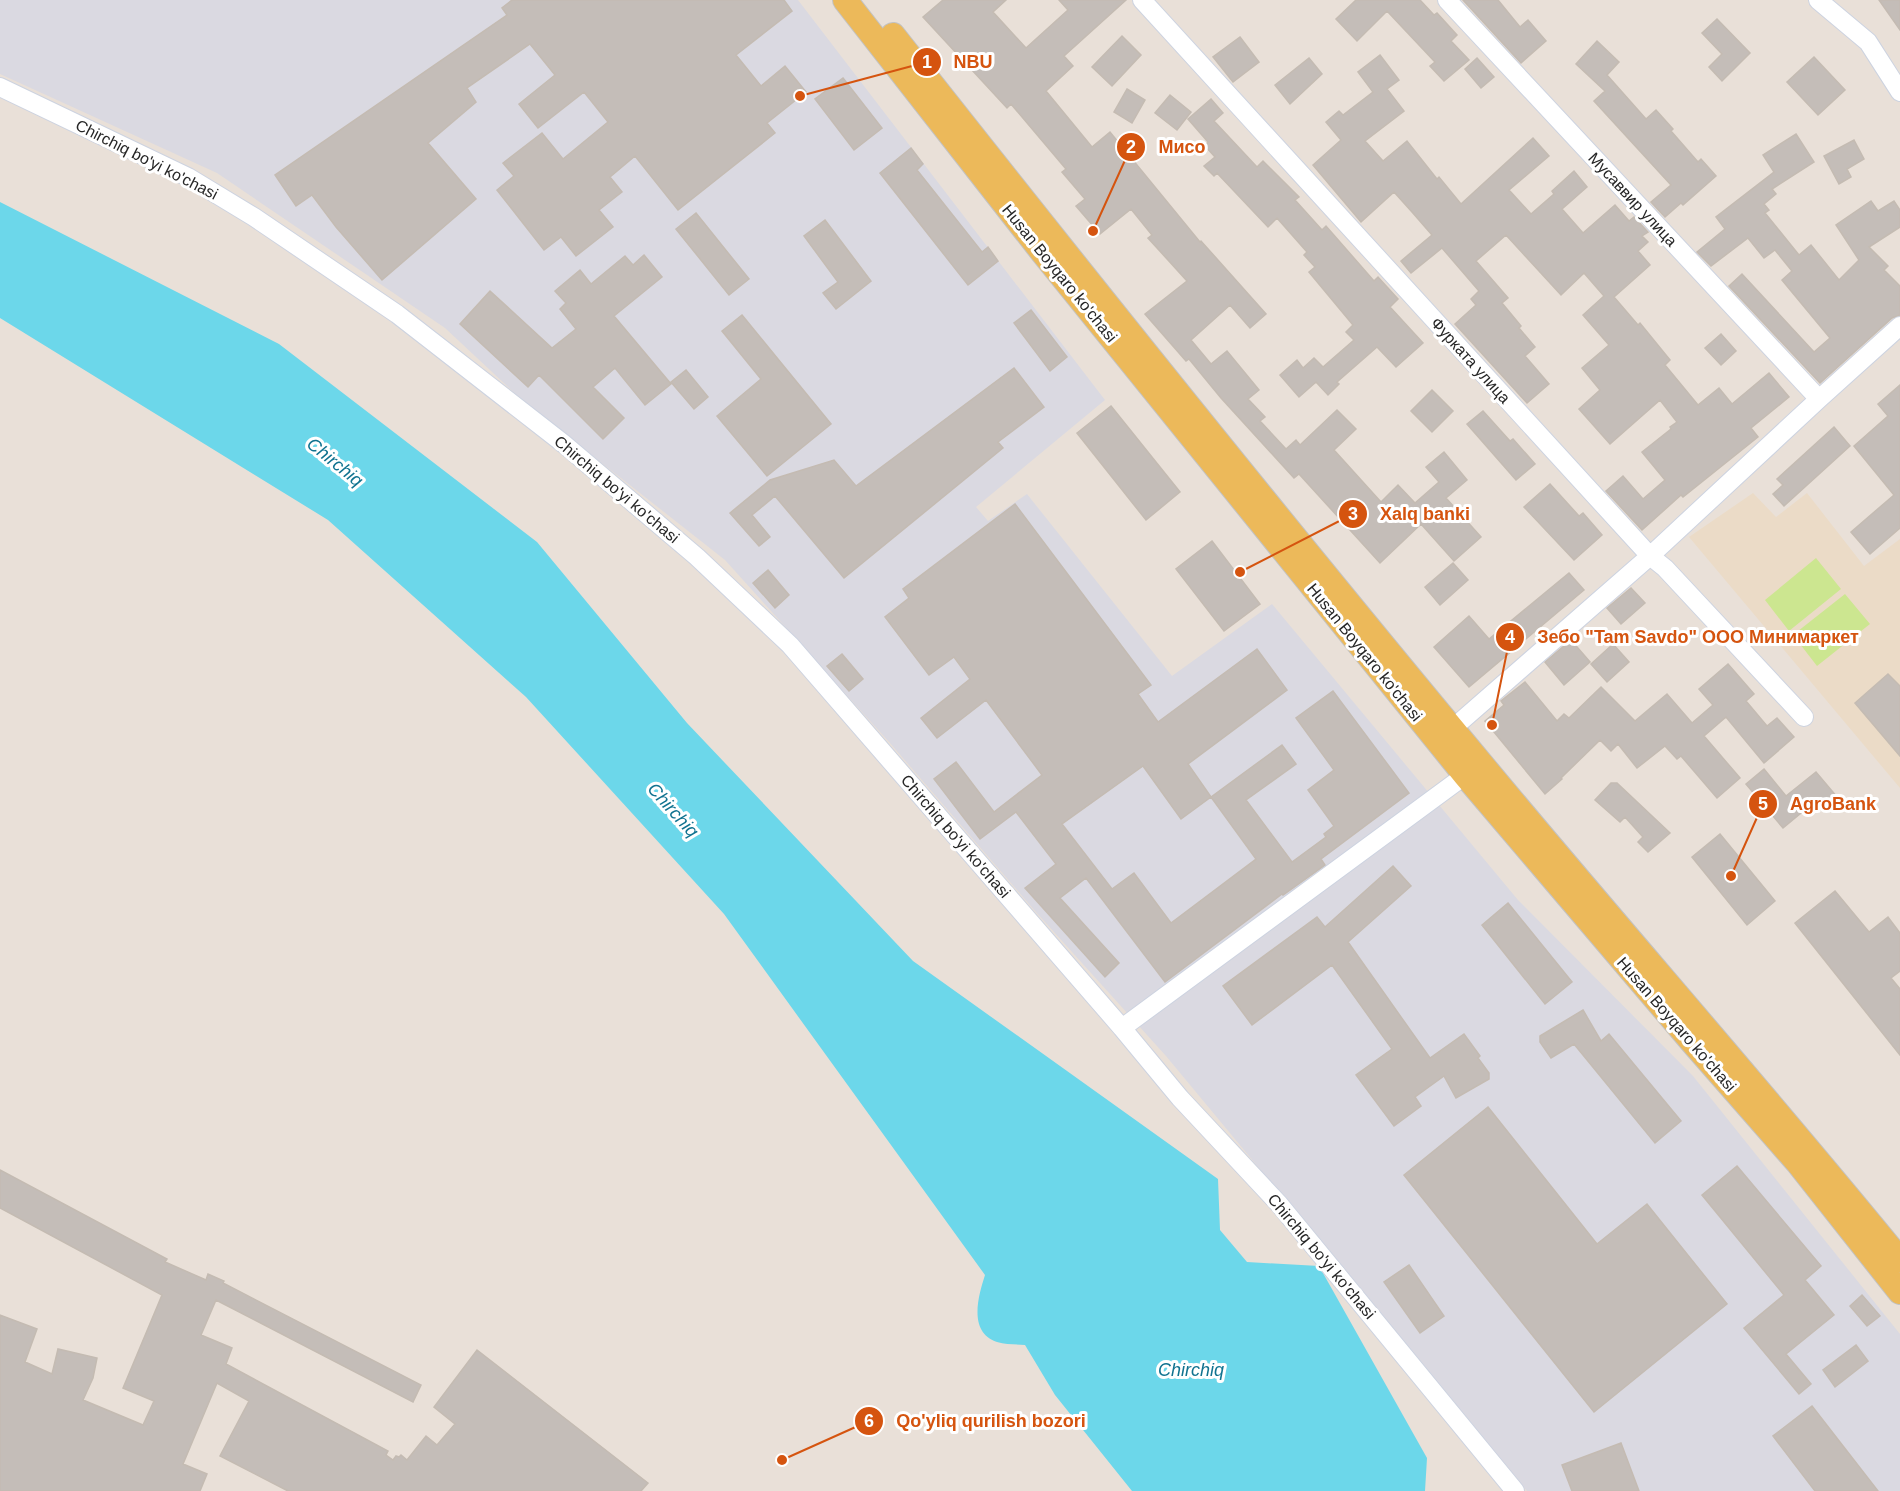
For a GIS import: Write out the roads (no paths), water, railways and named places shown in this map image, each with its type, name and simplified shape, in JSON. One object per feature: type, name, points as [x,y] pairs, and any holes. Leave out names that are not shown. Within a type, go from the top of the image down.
[{"type":"main road","name":"Husan Boyqaro ko'chasi","points":[[845,0],[1044,253],[1473,769],[1679,1027],[1798,1163],[1900,1292]]},
{"type":"main road","name":"Husan Boyqaro ko'chasi","points":[[866,0],[1445,735]]},
{"type":"main road","name":"Husan Boyqaro ko'chasi","points":[[1473,769],[1804,1142],[1900,1260]]},
{"type":"street","name":"Фурката улица","points":[[1142,0],[1650,556],[1665,568],[1804,717]]},
{"type":"street","name":"Мусаввир улица","points":[[1446,0],[1819,399]]},
{"type":"street","points":[[1818,0],[1868,42],[1900,92]]},
{"type":"street","name":"Chirchiq bo'yi ko'chasi","points":[[0,87],[188,177],[254,217],[397,314],[564,444],[697,557],[790,645],[1180,1098],[1279,1204],[1515,1491]]},
{"type":"street","points":[[1445,735],[1650,556],[1900,326]]},
{"type":"street","points":[[1122,1028],[1473,769]]},
{"type":"water","name":"Chirchiq","points":[[0,202],[279,344],[537,542],[687,723],[913,961],[1218,1179],[1220,1230],[1247,1262],[1319,1266],[1427,1458],[1425,1491],[1132,1491],[1055,1395],[1025,1345],[997,1342],[982,1330],[978,1303],[985,1275],[724,914],[526,697],[328,520],[0,318]]},
{"type":"place","name":"NBU","points":[[800,96]]},
{"type":"place","name":"Мисо","points":[[1093,231]]},
{"type":"place","name":"Xalq banki","points":[[1240,572]]},
{"type":"place","name":"Зебо \"Tam Savdo\" ООО Минимаркет","points":[[1492,725]]},
{"type":"place","name":"AgroBank","points":[[1731,876]]},
{"type":"place","name":"Qo'yliq qurilish bozori","points":[[782,1460]]}]
